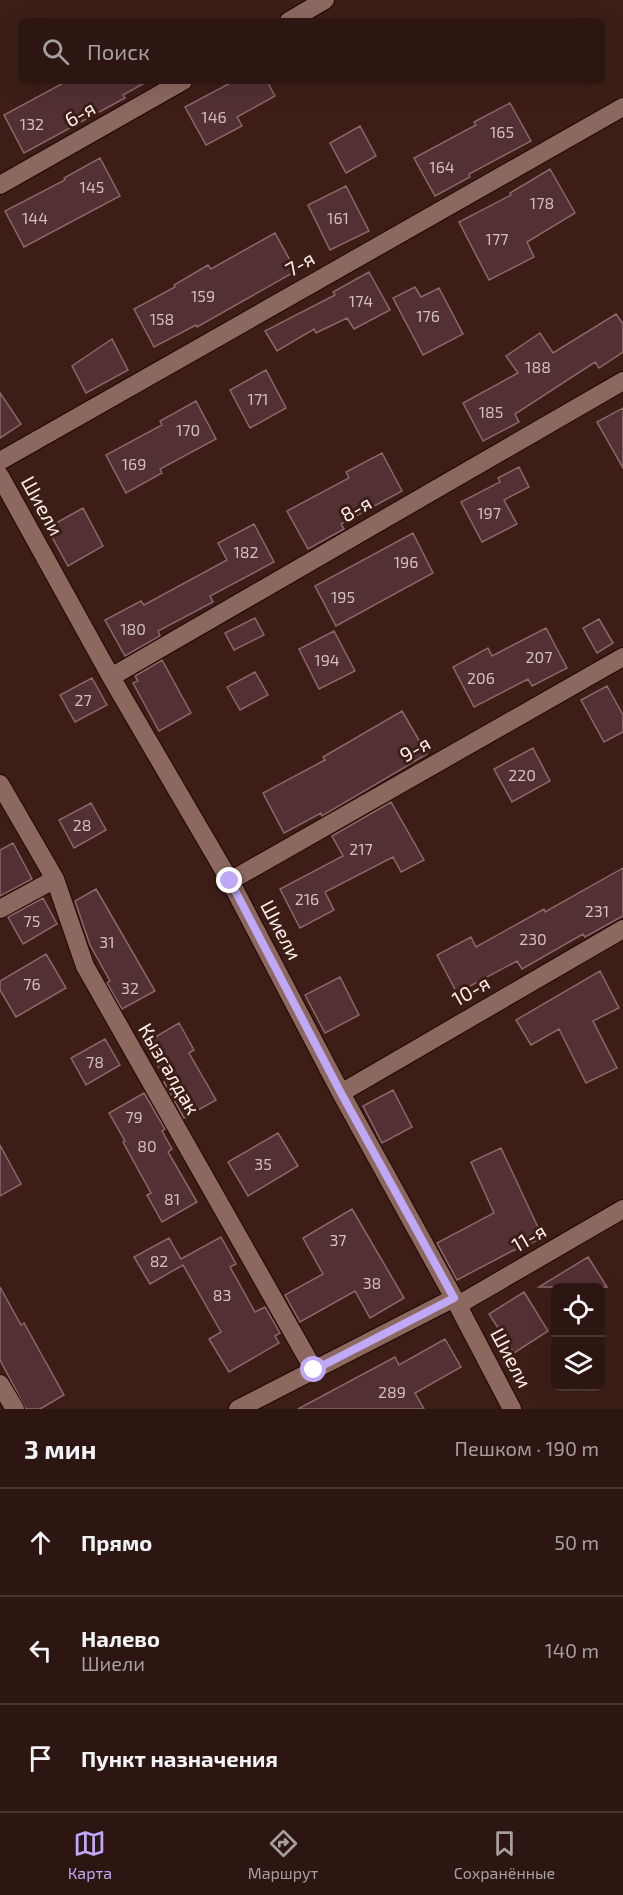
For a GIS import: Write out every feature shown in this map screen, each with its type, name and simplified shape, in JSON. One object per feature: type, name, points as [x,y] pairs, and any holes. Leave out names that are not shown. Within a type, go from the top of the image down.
[{"type":"street","points":[[294,18],[325,0]]},
{"type":"street","name":"6-я","points":[[0,185],[178,84]]},
{"type":"street","name":"7-я","points":[[0,461],[623,107]]},
{"type":"street","name":"8-я","points":[[111,677],[623,381]]},
{"type":"street","name":"Шиели","points":[[0,476],[111,677],[230,881],[341,1093],[456,1301],[512,1409]]},
{"type":"street","name":"9-я","points":[[230,881],[623,657]]},
{"type":"street","name":"Кызгалдак","points":[[0,784],[55,879],[85,966],[314,1370]]},
{"type":"street","points":[[0,909],[55,879]]},
{"type":"street","name":"10-я","points":[[341,1093],[623,929]]},
{"type":"street","name":"11-я","points":[[237,1409],[456,1301],[623,1209]]},
{"type":"street","points":[[0,1384],[15,1409]]},
{"type":"building","points":[[61,84],[143,84],[123,95],[125,98],[24,153],[4,115]]},
{"type":"building","points":[[228,84],[269,84],[275,96],[237,117],[242,126],[206,145],[185,107]]},
{"type":"building","points":[[510,103],[531,141],[469,174],[470,177],[435,196],[414,158],[476,125],[474,122]]},
{"type":"building","points":[[360,126],[376,156],[346,173],[330,143]]},
{"type":"building","points":[[100,158],[120,196],[24,247],[5,211],[65,180],[64,178]]},
{"type":"building","points":[[550,169],[575,213],[527,242],[534,257],[489,280],[459,222],[511,195],[510,193]]},
{"type":"building","points":[[346,186],[369,231],[330,250],[308,205]]},
{"type":"building","points":[[275,233],[296,271],[197,327],[196,325],[154,347],[134,309],[175,287],[174,285],[208,265],[211,269]]},
{"type":"building","points":[[369,272],[390,310],[354,329],[347,318],[316,333],[314,329],[277,351],[265,331],[335,295],[333,292]]},
{"type":"building","points":[[415,287],[421,297],[439,288],[463,334],[423,355],[393,298]]},
{"type":"building","points":[[616,314],[623,324],[623,352],[599,368],[595,362],[515,414],[519,422],[483,441],[463,403],[518,373],[506,356],[540,333],[553,353]]},
{"type":"building","points":[[112,339],[128,370],[86,393],[72,366]]},
{"type":"building","points":[[266,370],[286,408],[250,428],[230,390]]},
{"type":"building","points":[[0,393],[21,424],[0,438]]},
{"type":"building","points":[[196,401],[216,439],[160,469],[162,473],[126,493],[106,455],[162,425],[160,421]]},
{"type":"building","points":[[623,408],[623,468],[597,422]]},
{"type":"building","points":[[382,453],[402,491],[341,524],[344,529],[308,549],[287,511],[349,478],[346,472]]},
{"type":"building","points":[[519,467],[529,487],[504,500],[517,524],[482,542],[461,502],[500,482],[498,478]]},
{"type":"building","points":[[83,508],[103,546],[68,566],[47,528]]},
{"type":"building","points":[[254,524],[274,562],[210,596],[213,602],[158,631],[160,636],[125,656],[105,620],[141,601],[144,605],[227,560],[218,543]]},
{"type":"building","points":[[413,533],[433,573],[336,626],[315,586]]},
{"type":"building","points":[[255,618],[264,635],[234,650],[225,633]]},
{"type":"building","points":[[599,619],[613,643],[597,653],[583,628]]},
{"type":"building","points":[[546,628],[567,668],[532,686],[528,679],[474,707],[453,667],[488,648],[492,656]]},
{"type":"building","points":[[334,631],[355,671],[319,689],[299,649]]},
{"type":"building","points":[[162,660],[191,713],[159,731],[133,683],[138,681],[135,676]]},
{"type":"building","points":[[255,672],[268,695],[240,710],[227,687]]},
{"type":"building","points":[[92,678],[107,705],[75,722],[60,695]]},
{"type":"building","points":[[607,686],[623,715],[623,732],[604,742],[581,700]]},
{"type":"building","points":[[402,711],[427,754],[322,816],[321,813],[284,833],[263,793],[325,760],[323,757]]},
{"type":"building","points":[[533,748],[550,781],[512,802],[494,769]]},
{"type":"building","points":[[391,802],[424,860],[401,872],[393,857],[325,892],[334,910],[300,928],[280,889],[343,856],[332,836]]},
{"type":"building","points":[[91,803],[106,830],[74,848],[59,820]]},
{"type":"building","points":[[13,843],[32,879],[0,896],[0,850]]},
{"type":"building","points":[[623,868],[623,916],[585,937],[583,934],[522,969],[517,961],[457,993],[437,955],[471,937],[476,947],[544,909],[545,912]]},
{"type":"building","points":[[96,889],[155,991],[122,1009],[90,945],[75,901]]},
{"type":"building","points":[[43,898],[57,924],[23,944],[8,917]]},
{"type":"building","points":[[46,954],[66,988],[16,1017],[0,990],[0,981]]},
{"type":"building","points":[[600,971],[619,1008],[593,1021],[617,1068],[586,1083],[559,1029],[531,1045],[516,1020]]},
{"type":"building","points":[[340,977],[359,1015],[325,1033],[305,995]]},
{"type":"building","points":[[179,1023],[194,1050],[189,1053],[216,1100],[184,1118],[145,1043]]},
{"type":"building","points":[[105,1039],[120,1065],[86,1085],[71,1058]]},
{"type":"building","points":[[393,1090],[412,1127],[382,1143],[363,1106]]},
{"type":"building","points":[[144,1093],[165,1129],[162,1131],[172,1149],[168,1152],[197,1202],[162,1222],[147,1195],[151,1193],[109,1113]]},
{"type":"building","points":[[278,1133],[298,1166],[248,1196],[228,1162]]},
{"type":"building","points":[[0,1145],[21,1184],[0,1196]]},
{"type":"building","points":[[501,1148],[543,1238],[512,1251],[457,1280],[437,1243],[494,1213],[471,1162]]},
{"type":"building","points":[[352,1209],[404,1298],[370,1318],[355,1291],[300,1322],[285,1295],[323,1274],[303,1238]]},
{"type":"building","points":[[221,1237],[236,1264],[230,1267],[255,1312],[265,1307],[280,1333],[275,1336],[279,1343],[229,1372],[209,1339],[221,1332],[183,1265],[150,1284],[134,1257],[169,1238],[181,1259]]},
{"type":"building","points":[[588,1257],[604,1283],[551,1283],[551,1287],[539,1287]]},
{"type":"building","points":[[0,1287],[21,1325],[24,1323],[64,1395],[40,1409],[26,1409],[0,1360]]},
{"type":"building","points":[[524,1292],[548,1331],[514,1353],[489,1314]]},
{"type":"building","points":[[445,1339],[461,1367],[415,1393],[424,1409],[298,1409],[395,1357],[399,1365]]},
{"type":"route","points":[[230,881],[341,1093],[454,1298],[314,1370]]}]
